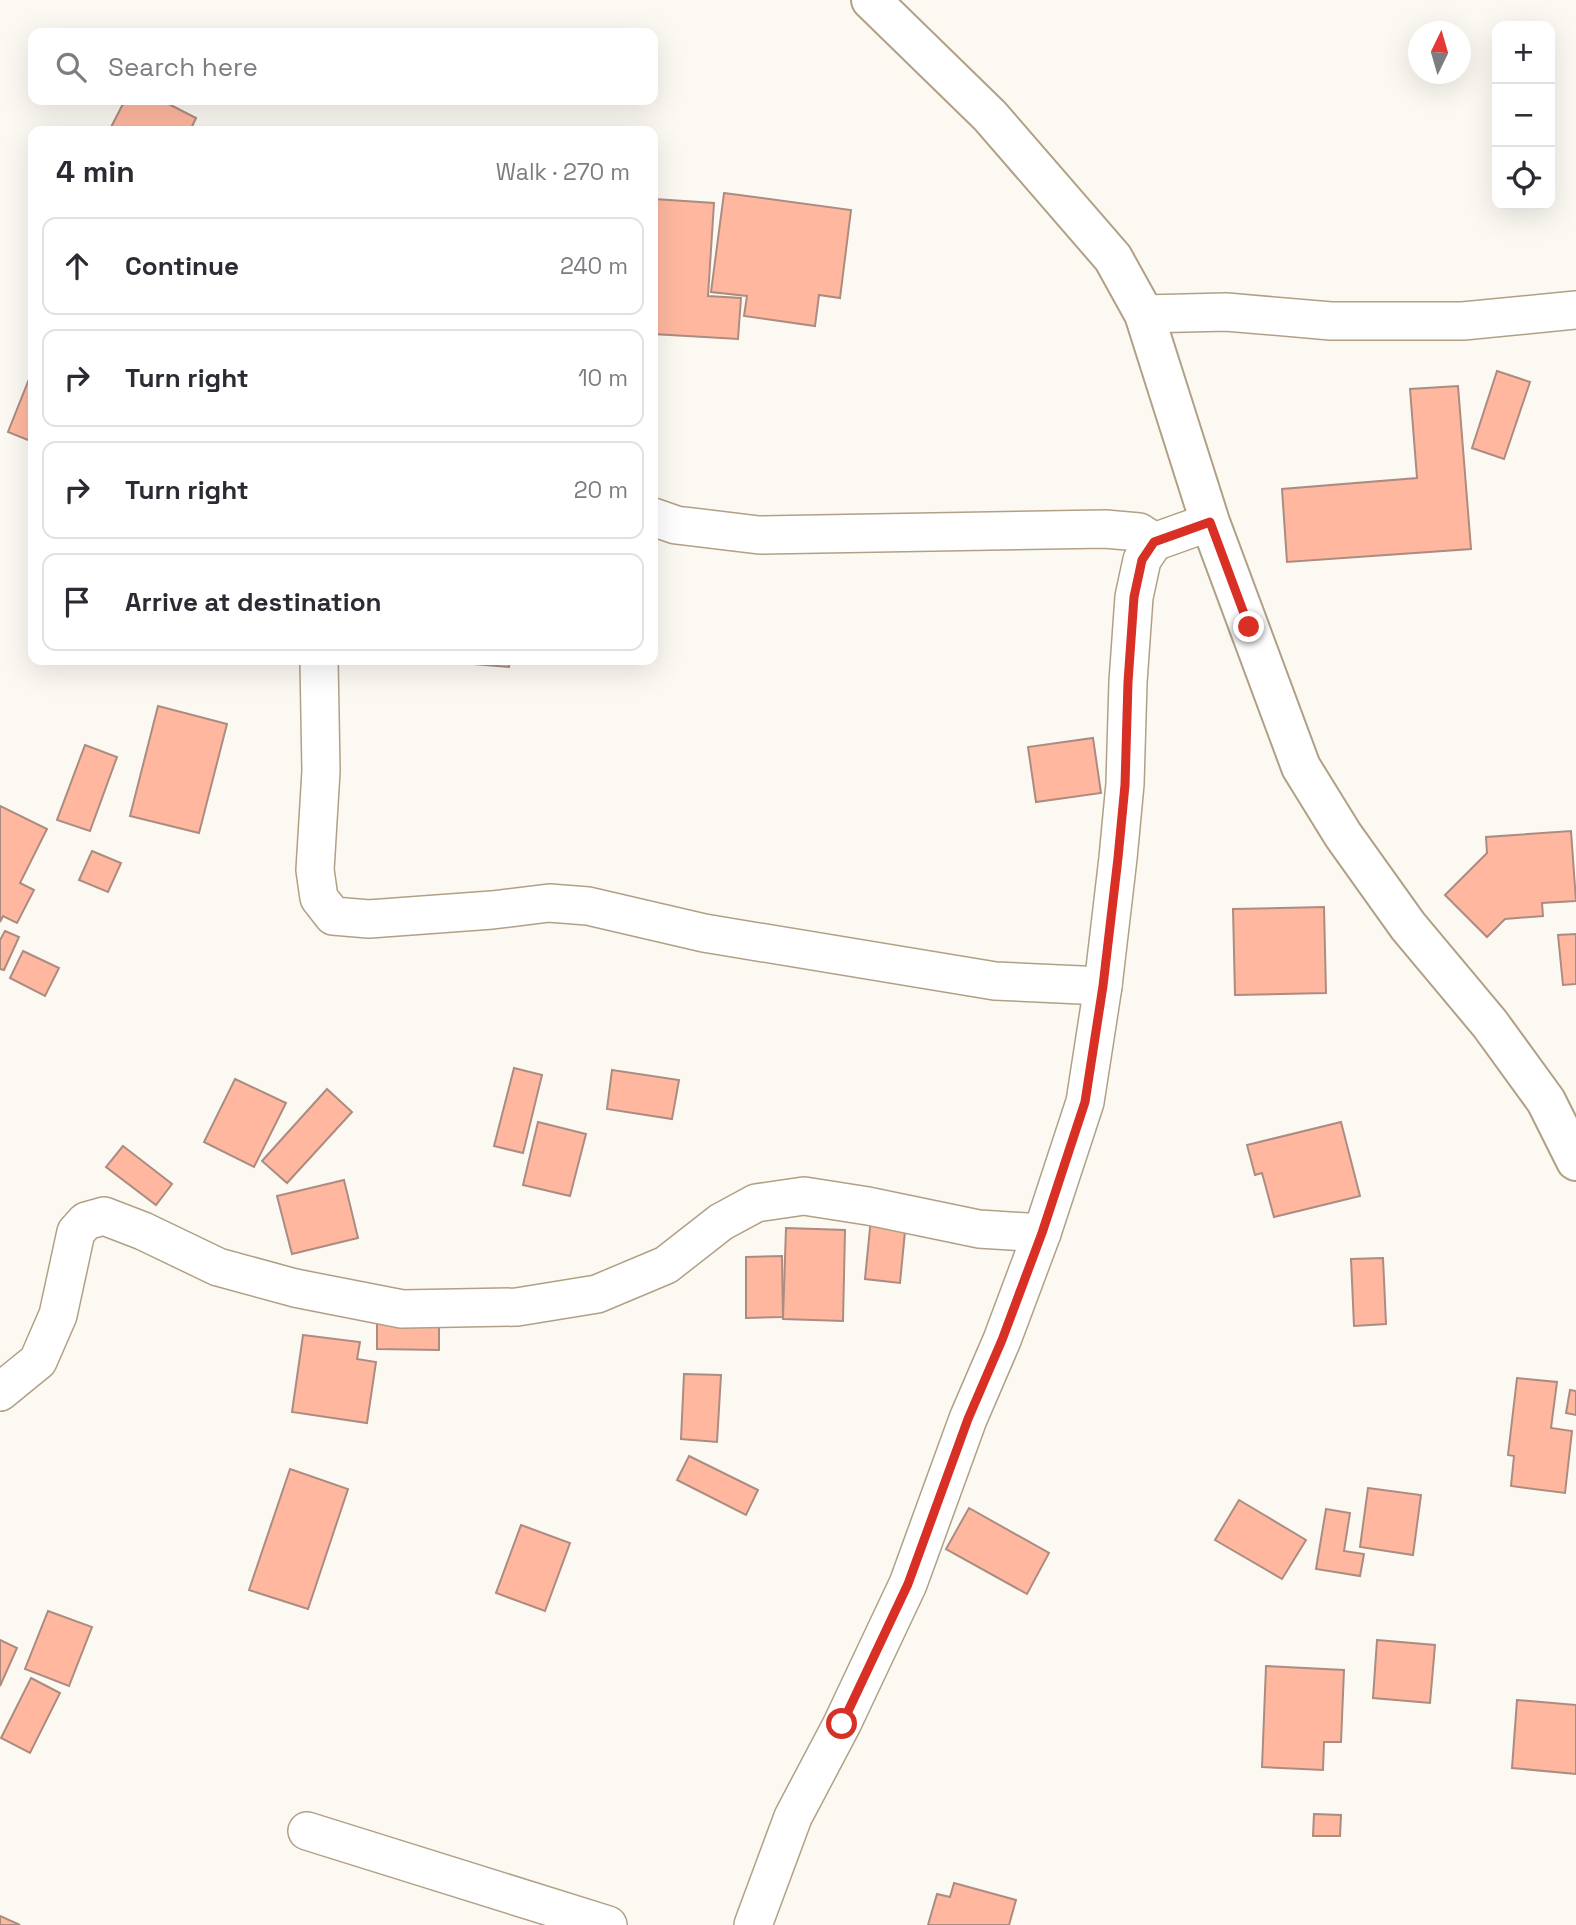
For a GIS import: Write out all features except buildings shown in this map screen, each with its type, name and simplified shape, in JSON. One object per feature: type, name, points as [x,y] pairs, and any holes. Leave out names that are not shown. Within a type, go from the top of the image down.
[{"type":"street","points":[[871,0],[990,116],[1113,258],[1144,314],[1210,522],[1301,767],[1342,835],[1408,926],[1490,1024],[1546,1101],[1576,1161]]},
{"type":"street","points":[[1144,314],[1226,312],[1331,321],[1463,321],[1576,310]]},
{"type":"street","points":[[658,519],[676,525],[760,535],[1105,529],[1139,532],[1154,542]]},
{"type":"street","points":[[753,1925],[793,1817],[842,1724],[908,1584],[968,1419],[1002,1340],[1042,1233],[1085,1102],[1103,986],[1125,785],[1134,597],[1142,560],[1154,542],[1210,522]]},
{"type":"street","points":[[319,665],[321,771],[315,870],[318,898],[333,916],[369,919],[548,903],[575,905],[704,933],[995,981],[1103,986]]},
{"type":"street","points":[[0,1392],[38,1361],[58,1315],[76,1232],[86,1220],[104,1216],[143,1231],[218,1268],[295,1288],[402,1309],[517,1307],[597,1294],[666,1265],[721,1222],[756,1203],[804,1196],[979,1229],[1042,1233]]},
{"type":"street","points":[[307,1831],[608,1925]]},
{"type":"route","points":[[842,1724],[908,1584],[968,1419],[1002,1340],[1042,1233],[1085,1102],[1103,986],[1118,858],[1125,785],[1134,597],[1142,560],[1154,542],[1210,522],[1249,627]]}]
